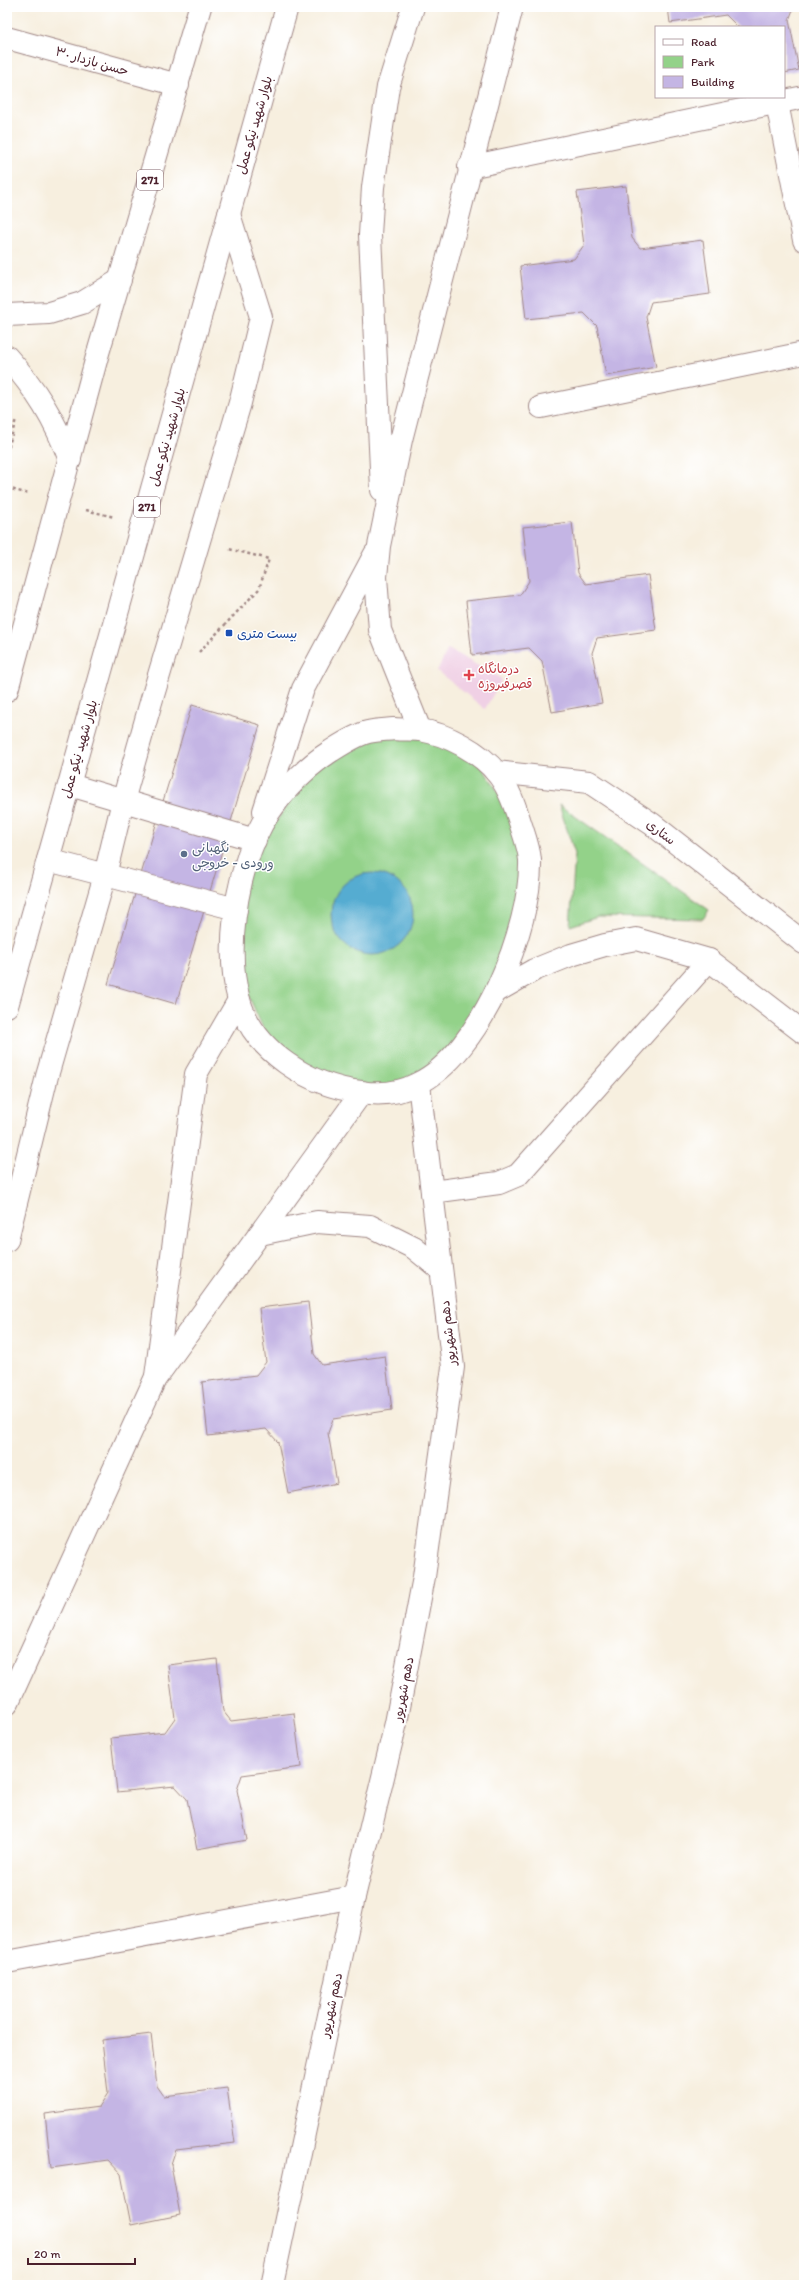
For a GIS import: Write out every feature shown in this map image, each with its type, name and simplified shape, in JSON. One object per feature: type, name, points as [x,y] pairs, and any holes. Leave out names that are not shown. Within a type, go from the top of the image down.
[{"type":"street","name":"271","points":[[7,690],[14,642],[70,460],[98,353],[200,7]]},
{"type":"street","name":"بلوار شهید نیکو عمل","points":[[7,1006],[288,7]]},
{"type":"street","points":[[384,523],[370,235],[372,194],[388,87],[413,7]]},
{"type":"street","points":[[420,730],[380,630],[376,577],[379,546],[401,440],[469,167],[512,7]]},
{"type":"street","name":"حسن بازدار ۳۰","points":[[7,38],[178,85]]},
{"type":"street","points":[[469,167],[804,97]]},
{"type":"street","points":[[777,103],[804,240]]},
{"type":"street","points":[[7,1240],[47,1076],[105,875],[123,801],[240,403],[261,317],[229,214]]},
{"type":"street","points":[[7,315],[49,312],[82,303],[120,280]]},
{"type":"street","points":[[541,407],[804,352]]},
{"type":"street","points":[[7,357],[41,398],[53,418],[70,460]]},
{"type":"street","points":[[256,837],[274,806],[293,783],[317,760],[367,732],[394,729],[420,730],[448,738],[473,753],[496,772],[512,798],[530,857],[529,885],[515,941],[497,991],[467,1041],[438,1070],[418,1084],[395,1092],[362,1092],[332,1086],[306,1076],[274,1053],[254,1030],[239,1000],[234,963],[233,938],[236,908],[245,868],[303,688],[379,546]]},
{"type":"street","name":"ستاری","points":[[496,772],[589,782],[652,824],[804,943]]},
{"type":"street","points":[[70,785],[256,837]]},
{"type":"street","points":[[48,860],[236,908]]},
{"type":"street","points":[[497,991],[534,970],[572,955],[605,945],[636,939],[709,960],[804,1033]]},
{"type":"street","points":[[432,1192],[499,1182],[518,1175],[709,960]]},
{"type":"street","points":[[155,1379],[196,1074],[239,1000]]},
{"type":"street","name":"دهم شهریور","points":[[272,2285],[354,1897],[396,1723],[424,1577],[453,1367],[418,1084]]},
{"type":"street","points":[[7,1704],[155,1379],[362,1092]]},
{"type":"street","points":[[260,1234],[317,1222],[370,1226],[414,1248],[441,1270]]},
{"type":"street","points":[[7,1962],[354,1897]]},
{"type":"path","points":[[7,453],[18,413]]},
{"type":"path","points":[[194,656],[259,589],[270,559],[227,548]]},
{"type":"shaded area","name":"درمانگاه قصرفیروزه","points":[[448,649],[502,679],[485,709],[437,671]]},
{"type":"green space","points":[[394,729],[473,753],[523,830],[515,941],[438,1070],[362,1092],[274,1053],[234,963],[245,868],[317,760]]},
{"type":"green space","points":[[559,805],[709,910],[703,919],[598,917],[570,926],[575,854]]},
{"type":"water","points":[[372,873],[388,876],[401,885],[410,898],[413,914],[410,930],[401,943],[388,952],[372,955],[356,952],[343,943],[334,930],[331,914],[334,898],[343,885],[356,876]]},
{"type":"building","points":[[668,7],[794,7],[789,20],[799,70],[785,73],[785,26],[737,26],[726,15],[670,23]]},
{"type":"building","points":[[626,186],[632,238],[640,248],[703,240],[710,294],[651,302],[646,317],[656,367],[606,376],[597,326],[584,313],[526,319],[520,266],[574,259],[584,245],[577,192]]},
{"type":"building","points":[[572,522],[578,573],[586,584],[648,575],[656,630],[597,638],[592,653],[602,703],[552,712],[542,661],[529,648],[472,655],[466,601],[520,595],[529,581],[523,527]]},
{"type":"building","points":[[801,591],[804,591],[804,604],[803,604]]},
{"type":"building","name":"نگهبانی ورودی - خروجی","points":[[192,705],[260,725],[176,1004],[108,984]]},
{"type":"building","points":[[308,1302],[314,1354],[322,1365],[385,1356],[392,1410],[333,1419],[328,1433],[337,1483],[288,1493],[278,1442],[266,1429],[208,1436],[202,1382],[256,1375],[266,1362],[259,1308]]},
{"type":"building","points":[[217,1659],[223,1711],[231,1721],[294,1713],[301,1767],[242,1775],[237,1790],[247,1840],[197,1849],[187,1799],[175,1786],[117,1792],[111,1738],[165,1732],[175,1718],[168,1665]]},
{"type":"building","points":[[151,2034],[157,2086],[164,2096],[227,2088],[235,2143],[176,2150],[171,2165],[180,2215],[131,2225],[121,2174],[108,2160],[51,2168],[45,2114],[99,2107],[108,2093],[102,2040]]},
{"type":"place","name":"بیست متری","points":[[229,633]]},
{"type":"place","name":"درمانگاه قصرفیروزه","points":[[469,675]]},
{"type":"place","name":"نگهبانی ورودی - خروجی","points":[[184,854]]}]
